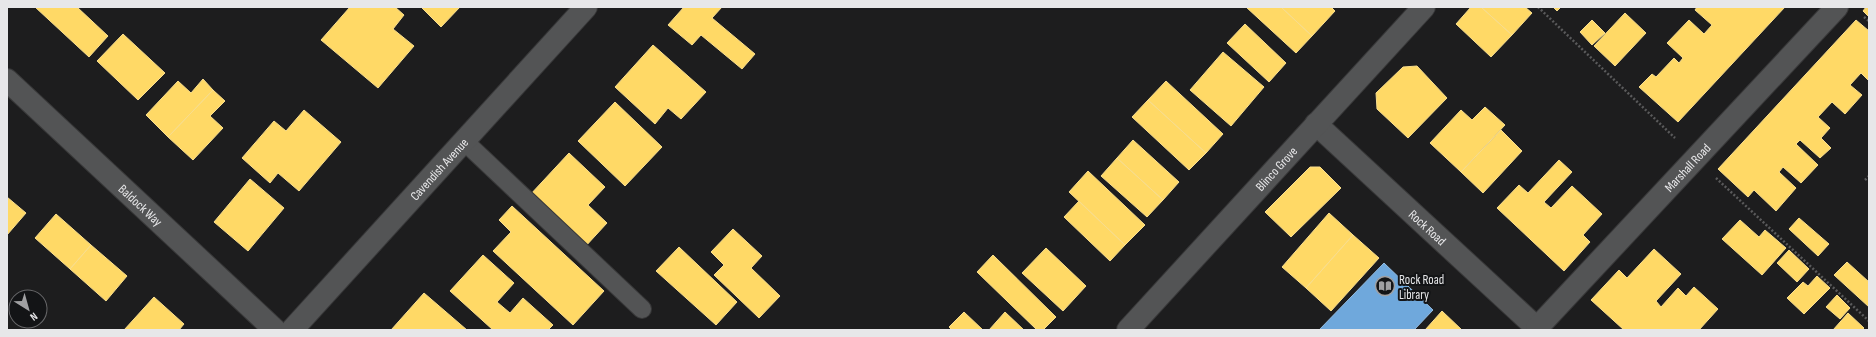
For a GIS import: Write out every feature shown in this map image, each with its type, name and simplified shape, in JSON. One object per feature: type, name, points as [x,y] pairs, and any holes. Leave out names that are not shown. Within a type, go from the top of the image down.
[{"type":"street","name":"Cavendish Avenue","points":[[292,330],[586,7]]},
{"type":"street","name":"Blinco Grove","points":[[1128,330],[1424,7]]},
{"type":"street","name":"Marshall Road","points":[[1538,329],[1695,158],[1837,7]]},
{"type":"street","name":"Baldock Way","points":[[7,80],[275,330]]},
{"type":"street","name":"Rock Road","points":[[1316,124],[1538,329]]},
{"type":"lane","points":[[464,141],[642,309]]},
{"type":"path","points":[[1538,7],[1695,158],[1869,321]]},
{"type":"path","points":[[1865,180],[1869,176]]},
{"type":"building: Homes","points":[[35,7],[77,7],[108,36],[89,57]]},
{"type":"building: Homes","points":[[350,7],[395,7],[404,15],[393,29],[414,46],[378,88],[321,40]]},
{"type":"building: Homes","points":[[421,7],[460,7],[441,27]]},
{"type":"building: Homes","points":[[684,7],[722,7],[712,18],[755,54],[742,69],[701,35],[692,45],[668,25]]},
{"type":"building: Homes","points":[[1246,7],[1281,7],[1312,36],[1296,53]]},
{"type":"building: Homes","points":[[1281,7],[1331,7],[1335,11],[1312,36]]},
{"type":"building: Homes","points":[[1471,7],[1481,7],[1512,35],[1491,57],[1456,24]]},
{"type":"building: Homes","points":[[1481,7],[1525,7],[1532,13],[1512,35]]},
{"type":"building: Homes","points":[[1553,7],[1561,7],[1557,11]]},
{"type":"building: Homes","points":[[1697,7],[1785,7],[1678,122],[1639,87],[1652,74],[1656,77],[1674,58],[1679,63],[1683,58],[1667,43],[1689,20],[1704,34],[1712,25],[1695,10]]},
{"type":"building: Homes","points":[[1866,7],[1869,7],[1869,17],[1863,11]]},
{"type":"building: Homes","points":[[1625,13],[1646,33],[1615,66],[1594,46]]},
{"type":"building: Homes","points":[[1592,20],[1605,33],[1592,45],[1580,32]]},
{"type":"building: Homes","points":[[1856,20],[1869,31],[1869,81],[1861,73],[1850,85],[1862,95],[1845,114],[1832,102],[1818,117],[1830,128],[1821,138],[1831,148],[1820,158],[1800,140],[1796,144],[1818,165],[1801,183],[1783,167],[1779,172],[1796,188],[1776,211],[1754,190],[1748,197],[1718,169]]},
{"type":"building: Homes","points":[[1245,24],[1286,63],[1269,82],[1227,43]]},
{"type":"building: Homes","points":[[123,34],[165,73],[138,100],[97,61]]},
{"type":"building: Homes","points":[[653,45],[706,92],[681,119],[668,108],[655,124],[615,87]]},
{"type":"building: Homes","points":[[1223,52],[1264,87],[1231,126],[1190,90]]},
{"type":"building: Homes","points":[[1417,66],[1447,98],[1408,138],[1377,109],[1376,93],[1403,67]]},
{"type":"building: Homes","points":[[203,79],[213,90],[168,137],[146,115],[178,81],[191,93]]},
{"type":"building: Homes","points":[[1166,81],[1223,134],[1206,153],[1148,100]]},
{"type":"building: Homes","points":[[213,90],[225,101],[210,116],[223,128],[193,160],[168,137]]},
{"type":"building: Homes","points":[[1148,100],[1206,153],[1189,170],[1132,117]]},
{"type":"building: Homes","points":[[615,102],[662,147],[625,186],[578,141]]},
{"type":"building: Homes","points":[[1485,107],[1505,125],[1461,172],[1430,143],[1461,110],[1472,120]]},
{"type":"building: Homes","points":[[304,110],[341,142],[299,191],[278,173],[270,183],[242,158],[274,121],[286,131]]},
{"type":"building: Homes","points":[[1501,130],[1522,151],[1483,193],[1461,172]]},
{"type":"building: Homes","points":[[1133,140],[1179,182],[1163,200],[1117,158]]},
{"type":"building: Homes","points":[[569,153],[605,187],[588,205],[607,223],[584,248],[529,196]]},
{"type":"building: Homes","points":[[1117,158],[1163,200],[1147,217],[1101,176]]},
{"type":"building: Homes","points":[[1559,160],[1572,172],[1544,202],[1551,208],[1572,186],[1602,214],[1583,235],[1590,242],[1564,271],[1497,208],[1519,185],[1528,193]]},
{"type":"building: Homes","points":[[1310,167],[1320,167],[1341,188],[1291,237],[1265,212]]},
{"type":"building: Homes","points":[[1088,171],[1145,225],[1125,245],[1069,192]]},
{"type":"building: Homes","points":[[250,179],[284,208],[248,251],[214,222]]},
{"type":"building: Homes","points":[[7,197],[26,213],[7,235]]},
{"type":"building: Homes","points":[[1079,201],[1125,245],[1110,261],[1064,217]]},
{"type":"building: Homes","points":[[512,206],[604,291],[573,325],[493,251],[511,232],[499,220]]},
{"type":"building: Homes","points":[[1329,213],[1353,235],[1306,288],[1282,267]]},
{"type":"building: Homes","points":[[56,214],[91,245],[70,269],[35,238]]},
{"type":"building: Homes","points":[[1799,218],[1829,244],[1818,256],[1789,229]]},
{"type":"building: Homes","points":[[1740,220],[1759,237],[1765,230],[1786,248],[1762,275],[1722,239]]},
{"type":"building: Homes","points":[[733,229],[762,256],[751,268],[780,296],[759,318],[714,275],[724,265],[711,252]]},
{"type":"building: Homes","points":[[1353,235],[1379,258],[1331,311],[1306,288]]},
{"type":"building: Homes","points":[[91,245],[127,276],[106,301],[70,269]]},
{"type":"building: Homes","points":[[679,247],[737,302],[716,325],[656,271]]},
{"type":"building: Homes","points":[[1046,248],[1086,286],[1063,311],[1022,273]]},
{"type":"building: Homes","points":[[1654,249],[1681,274],[1656,301],[1661,307],[1678,288],[1686,296],[1694,287],[1718,309],[1699,330],[1624,330],[1591,300],[1619,270],[1627,278]]},
{"type":"building: Homes","points":[[1789,250],[1809,269],[1797,282],[1777,263]]},
{"type":"building: Homes","points":[[483,255],[514,283],[497,302],[510,313],[523,298],[553,325],[548,330],[493,330],[450,291]]},
{"type":"building: Homes","points":[[993,255],[1056,317],[1043,330],[1037,330],[977,272]]},
{"type":"building: Homes","points":[[1847,262],[1869,282],[1869,307],[1834,275]]},
{"type":"building: Homes","points":[[1817,276],[1830,288],[1804,314],[1787,298],[1803,282],[1808,286]]},
{"type":"building: Homes","points":[[424,293],[467,330],[391,330]]},
{"type":"building: Homes","points":[[1837,295],[1850,308],[1840,319],[1826,307]]},
{"type":"building: Homes","points":[[154,297],[184,324],[179,330],[124,330]]},
{"type":"building: Homes","points":[[1442,311],[1462,330],[1425,330]]},
{"type":"building: Homes","points":[[964,312],[983,330],[952,330],[949,327]]},
{"type":"building: Homes","points":[[1005,312],[1024,330],[989,330]]},
{"type":"building: Homes","points":[[1848,313],[1864,328],[1862,330],[1833,330]]},
{"type":"building: Schools","name":"Rock Road Library","points":[[1384,263],[1433,310],[1414,330],[1319,330]]},
{"type":"place","name":"Rock Road Library","points":[[1385,286]]}]
